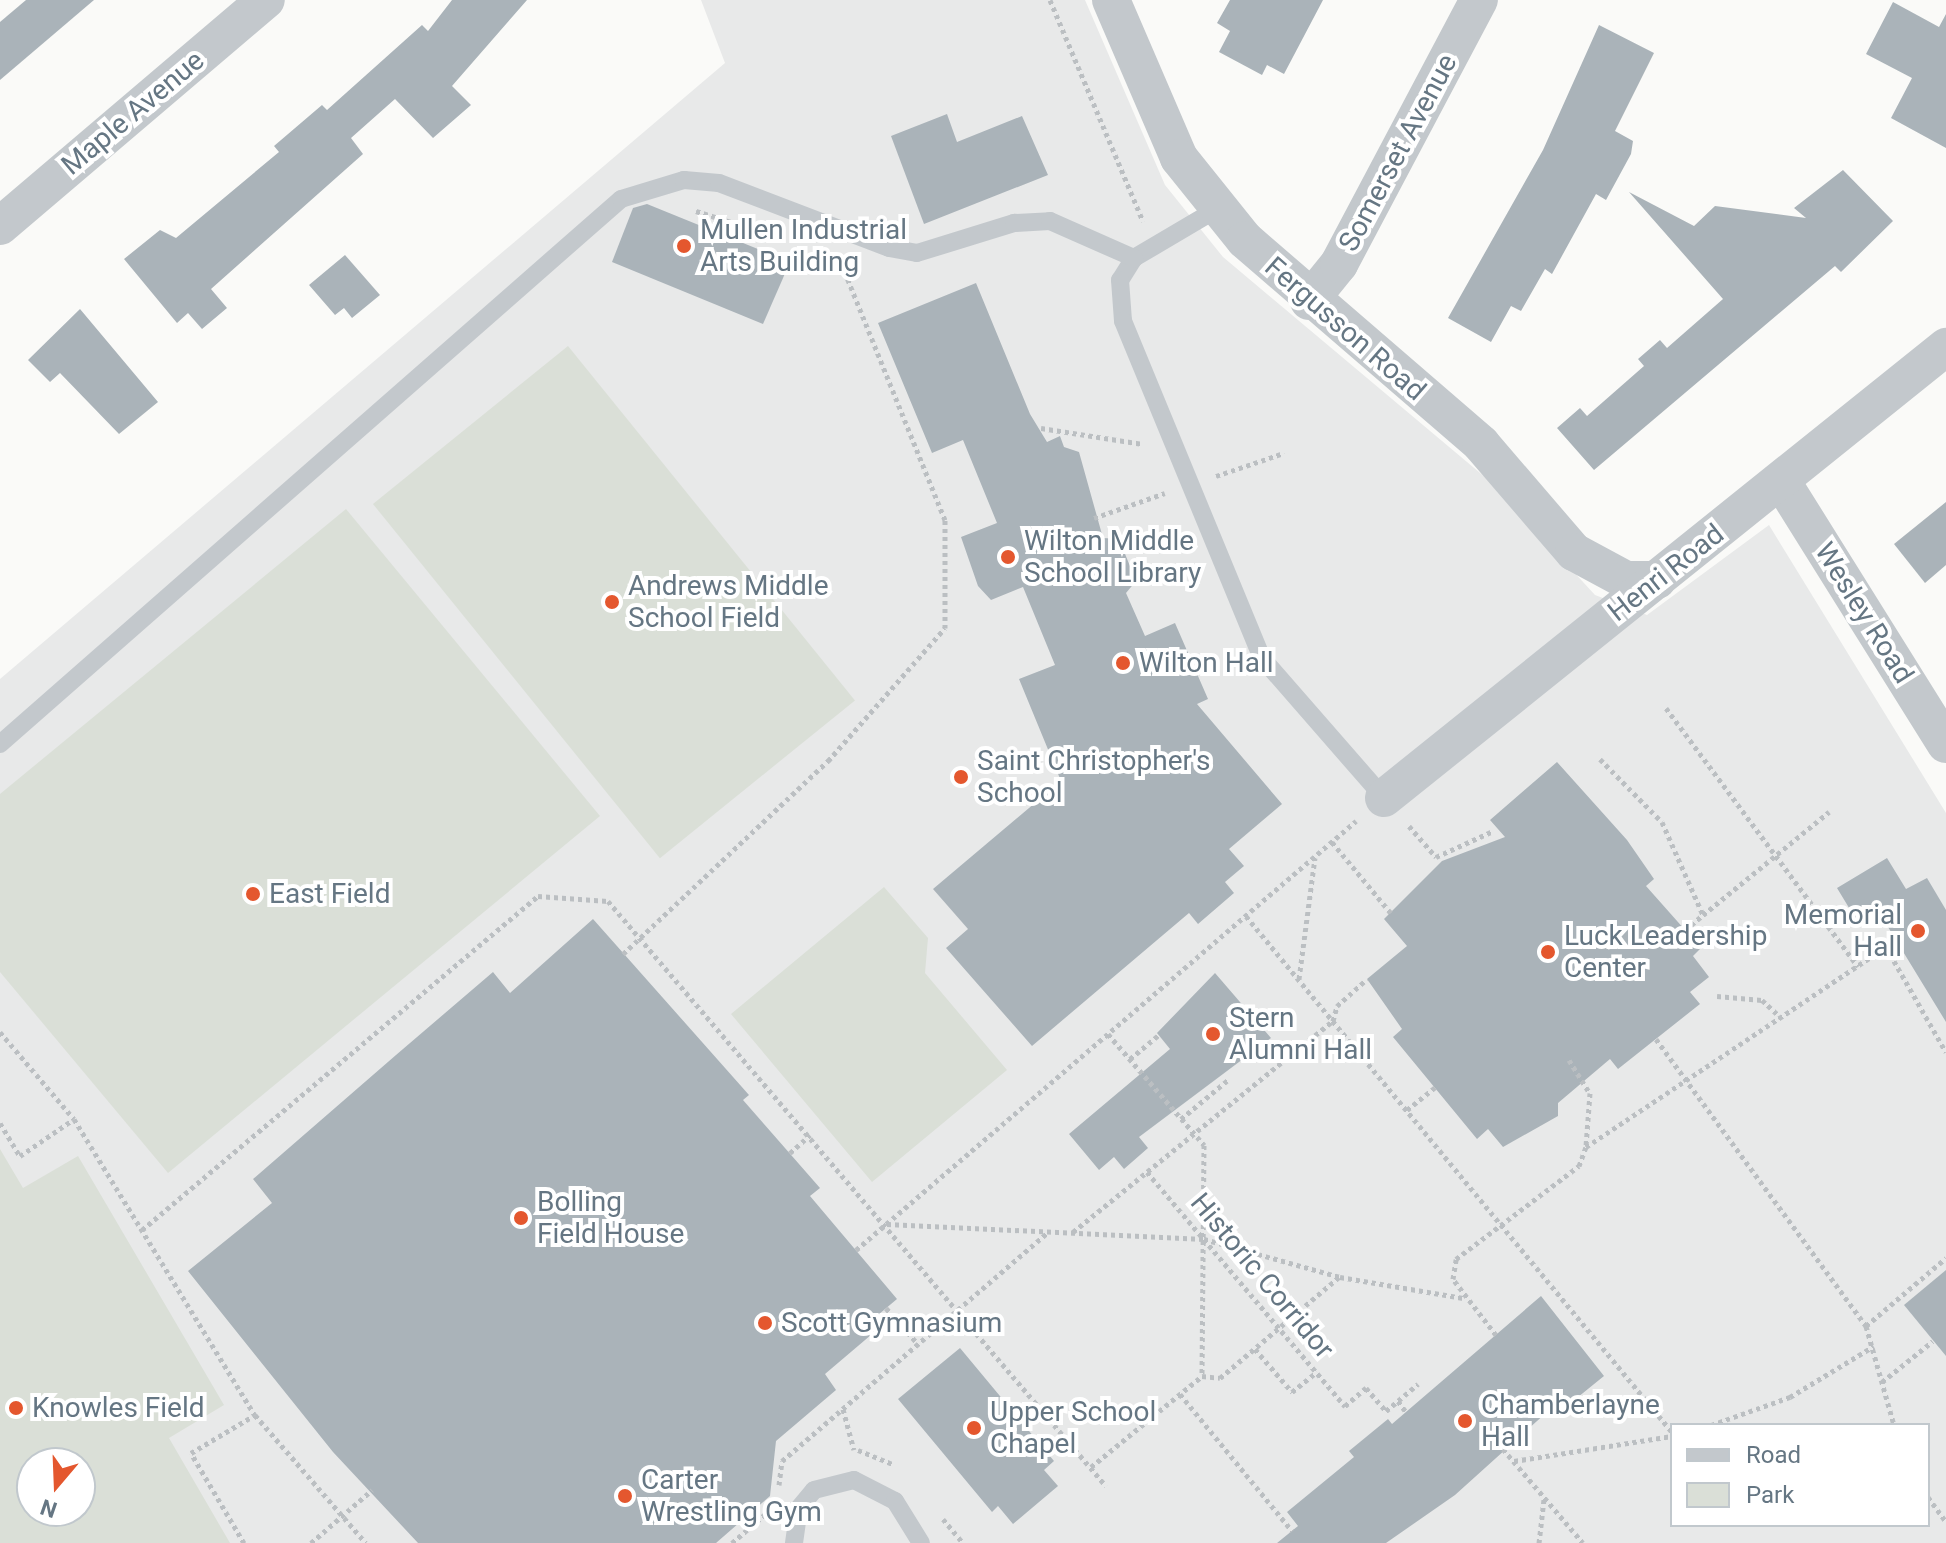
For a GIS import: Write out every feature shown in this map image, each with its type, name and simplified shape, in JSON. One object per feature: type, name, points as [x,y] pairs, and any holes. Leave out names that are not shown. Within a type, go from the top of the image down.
[{"type":"street","name":"Maple Avenue","points":[[0,226],[266,0]]},
{"type":"street","name":"Fergusson Road","points":[[1111,0],[1179,158],[1217,209],[1309,301],[1481,444],[1574,552],[1626,580],[1657,580]]},
{"type":"street","name":"Somerset Avenue","points":[[1309,301],[1339,264],[1479,0]]},
{"type":"street","name":"Henri Road","points":[[1384,798],[1782,482],[1946,347]]},
{"type":"street","name":"Wesley Road","points":[[1782,482],[1946,744]]},
{"type":"lane","points":[[0,744],[399,400],[424,365],[504,304],[595,218],[641,191],[684,180],[719,183],[917,253],[1014,223],[1050,221],[1134,258]]},
{"type":"lane","points":[[1217,209],[1152,244],[1134,258],[1120,280],[1123,321],[1179,449],[1262,658],[1384,798]]},
{"type":"lane","points":[[794,1543],[799,1508],[814,1490],[854,1480],[895,1501],[921,1543]]},
{"type":"path","points":[[1050,0],[1152,244]]},
{"type":"path","points":[[641,191],[717,219],[761,231]]},
{"type":"path","points":[[712,230],[717,219]]},
{"type":"path","points":[[623,954],[828,761],[945,628],[945,520],[836,251]]},
{"type":"path","points":[[1041,428],[1179,449]]},
{"type":"path","points":[[1666,708],[1858,967]]},
{"type":"path","points":[[1600,759],[1662,822],[1703,915]]},
{"type":"path","points":[[856,1250],[1384,798]]},
{"type":"path","points":[[1685,930],[1829,812]]},
{"type":"path","points":[[1436,857],[1493,831]]},
{"type":"path","points":[[1332,842],[1391,913]]},
{"type":"path","points":[[1299,980],[1316,856]]},
{"type":"path","points":[[142,1230],[538,896],[608,901],[959,1309],[1106,1486]]},
{"type":"path","points":[[1246,916],[1670,1432]]},
{"type":"path","points":[[1586,1147],[1886,947],[1946,1052]]},
{"type":"path","points":[[1073,1233],[1333,1021],[1337,1006],[1367,979]]},
{"type":"path","points":[[1717,996],[1762,1000],[1780,1017]]},
{"type":"path","points":[[0,1032],[74,1119],[255,1415],[366,1543]]},
{"type":"path","points":[[1108,1034],[1204,1145],[1202,1376]]},
{"type":"path","points":[[1130,1059],[1159,1035]]},
{"type":"path","points":[[1656,1039],[1866,1326],[1875,1345],[1893,1423]]},
{"type":"path","points":[[1496,1335],[1463,1298],[1452,1265],[1579,1166],[1586,1147],[1590,1093],[1569,1060]]},
{"type":"path","points":[[1181,1119],[1229,1079]]},
{"type":"path","points":[[1407,1110],[1435,1087]]},
{"type":"path","points":[[0,1123],[20,1156],[74,1119]]},
{"type":"path","points":[[790,1153],[810,1135]]},
{"type":"path","name":"Historic Corridor","points":[[1147,1172],[1345,1406],[1366,1388],[1386,1411],[1398,1401]]},
{"type":"path","points":[[886,1224],[1204,1239],[1340,1277],[1463,1298]]},
{"type":"path","points":[[778,1494],[782,1461],[1048,1232]]},
{"type":"path","points":[[1866,1326],[1946,1258]]},
{"type":"path","points":[[1091,1467],[1202,1376],[1220,1378],[1340,1277]]},
{"type":"path","points":[[886,1308],[918,1344]]},
{"type":"path","points":[[1882,1382],[1933,1341]]},
{"type":"path","points":[[1717,1423],[1790,1397],[1875,1345]]},
{"type":"path","points":[[1255,1349],[1292,1392],[1317,1372]]},
{"type":"path","points":[[1406,1412],[1398,1401],[1418,1384]]},
{"type":"path","points":[[1180,1394],[1292,1531]]},
{"type":"path","points":[[843,1409],[854,1450]]},
{"type":"path","points":[[244,1543],[191,1453],[255,1415]]},
{"type":"path","points":[[1514,1461],[1670,1434]]},
{"type":"path","points":[[1503,1449],[1583,1543]]},
{"type":"path","points":[[311,1543],[372,1490]]},
{"type":"path","points":[[1539,1543],[1544,1498]]},
{"type":"path","points":[[1930,1500],[1946,1522]]},
{"type":"path","points":[[732,1543],[774,1502]]},
{"type":"shaded area","name":"Saint Christopher's School","points":[[701,0],[1085,0],[1165,185],[1223,257],[1492,483],[1595,595],[1647,615],[1769,525],[1946,813],[1946,1543],[0,1543],[0,679],[725,63]]},
{"type":"green space","name":"Andrews Middle School Field","points":[[568,346],[855,700],[660,858],[373,504]]},
{"type":"green space","name":"East Field","points":[[346,509],[600,816],[168,1173],[0,972],[0,794]]},
{"type":"green space","points":[[884,887],[928,938],[925,973],[1007,1070],[872,1182],[731,1014]]},
{"type":"green space","points":[[0,1149],[23,1188],[78,1156],[224,1405],[169,1438],[230,1543],[0,1543]]},
{"type":"building","points":[[26,0],[94,0],[0,80],[0,22]]},
{"type":"building","points":[[452,0],[527,0],[452,86],[471,105],[433,138],[395,99],[351,138],[363,154],[211,289],[227,308],[202,329],[188,313],[177,323],[124,259],[160,230],[176,238],[279,152],[274,146],[322,105],[327,110],[422,25],[428,31]]},
{"type":"building","points":[[1230,0],[1323,0],[1284,74],[1267,65],[1262,75],[1219,52],[1230,31],[1217,23]]},
{"type":"building","points":[[1893,2],[1939,27],[1946,14],[1946,148],[1891,118],[1912,78],[1866,54]]},
{"type":"building","points":[[1599,25],[1654,53],[1615,131],[1633,141],[1631,154],[1606,200],[1596,194],[1552,274],[1545,269],[1521,311],[1511,306],[1491,342],[1448,318],[1543,150]]},
{"type":"building","points":[[947,114],[957,142],[1022,116],[1048,175],[924,224],[891,136]]},
{"type":"building","points":[[1843,170],[1893,221],[1841,272],[1835,266],[1594,470],[1557,428],[1580,408],[1587,416],[1644,366],[1638,359],[1660,340],[1667,348],[1723,299],[1629,192],[1694,226],[1715,206],[1806,218],[1794,208]]},
{"type":"building","name":"Mullen Industrial Arts Building","points":[[647,204],[790,262],[763,324],[612,262],[633,208]]},
{"type":"building","points":[[345,255],[380,295],[352,318],[344,308],[335,315],[309,285]]},
{"type":"building","name":"Wilton Hall","points":[[976,283],[1030,414],[1047,442],[1060,436],[1064,447],[1079,452],[1103,538],[1119,539],[1136,581],[1126,593],[1145,636],[1175,623],[1208,699],[1197,704],[1282,804],[1229,849],[1244,866],[1225,882],[1234,893],[1198,924],[1189,913],[1032,1046],[946,948],[968,929],[933,889],[1061,781],[1019,679],[1055,665],[1023,587],[991,600],[978,586],[961,537],[997,523],[963,440],[932,453],[878,323]]},
{"type":"building","points":[[80,309],[158,402],[119,434],[60,373],[50,382],[28,360]]},
{"type":"building","points":[[1946,502],[1946,565],[1925,583],[1894,544]]},
{"type":"building","name":"Luck Leadership Center","points":[[1557,762],[1627,840],[1654,879],[1646,886],[1701,948],[1693,956],[1709,977],[1690,992],[1700,1004],[1618,1069],[1610,1059],[1558,1103],[1558,1116],[1503,1147],[1488,1129],[1477,1139],[1393,1037],[1402,1029],[1367,979],[1407,946],[1384,919],[1442,861],[1505,837],[1490,820]]},
{"type":"building","name":"Memorial Hall","points":[[1887,858],[1906,889],[1927,878],[1946,910],[1946,1022],[1877,909],[1857,921],[1837,888]]},
{"type":"building","name":"Bolling Field House","points":[[593,919],[749,1095],[743,1100],[820,1188],[810,1196],[897,1299],[878,1315],[878,1329],[825,1374],[836,1390],[776,1441],[770,1496],[716,1543],[418,1543],[333,1452],[188,1271],[272,1203],[253,1179],[493,972],[510,993]]},
{"type":"building","points":[[1215,973],[1271,1038],[1139,1137],[1148,1148],[1124,1169],[1114,1157],[1099,1170],[1069,1134],[1170,1049],[1157,1033]]},
{"type":"building","points":[[1946,1270],[1946,1356],[1904,1305]]},
{"type":"building","name":"Chamberlayne Hall","points":[[1541,1296],[1604,1376],[1562,1410],[1557,1403],[1455,1495],[1386,1543],[1277,1543],[1298,1526],[1287,1512],[1354,1457],[1349,1451],[1388,1419],[1392,1424]]},
{"type":"building","name":"Upper School Chapel","points":[[960,1348],[1054,1461],[1044,1470],[1058,1486],[1013,1524],[998,1506],[992,1512],[898,1399]]},
{"type":"place","name":"Mullen Industrial Arts Building","points":[[684,246]]},
{"type":"place","name":"Wilton Middle School Library","points":[[1008,557]]},
{"type":"place","name":"Andrews Middle School Field","points":[[612,602]]},
{"type":"place","name":"Wilton Hall","points":[[1123,663]]},
{"type":"place","name":"Saint Christopher's School","points":[[961,777]]},
{"type":"place","name":"East Field","points":[[253,894]]},
{"type":"place","name":"Memorial Hall","points":[[1918,931]]},
{"type":"place","name":"Luck Leadership Center","points":[[1548,952]]},
{"type":"place","name":"Stern Alumni Hall","points":[[1213,1034]]},
{"type":"place","name":"Bolling Field House","points":[[521,1218]]},
{"type":"place","name":"Scott Gymnasium","points":[[765,1323]]},
{"type":"place","name":"Knowles Field","points":[[16,1408]]},
{"type":"place","name":"Chamberlayne Hall","points":[[1465,1421]]},
{"type":"place","name":"Upper School Chapel","points":[[974,1428]]},
{"type":"place","name":"Carter Wrestling Gym","points":[[625,1496]]}]
